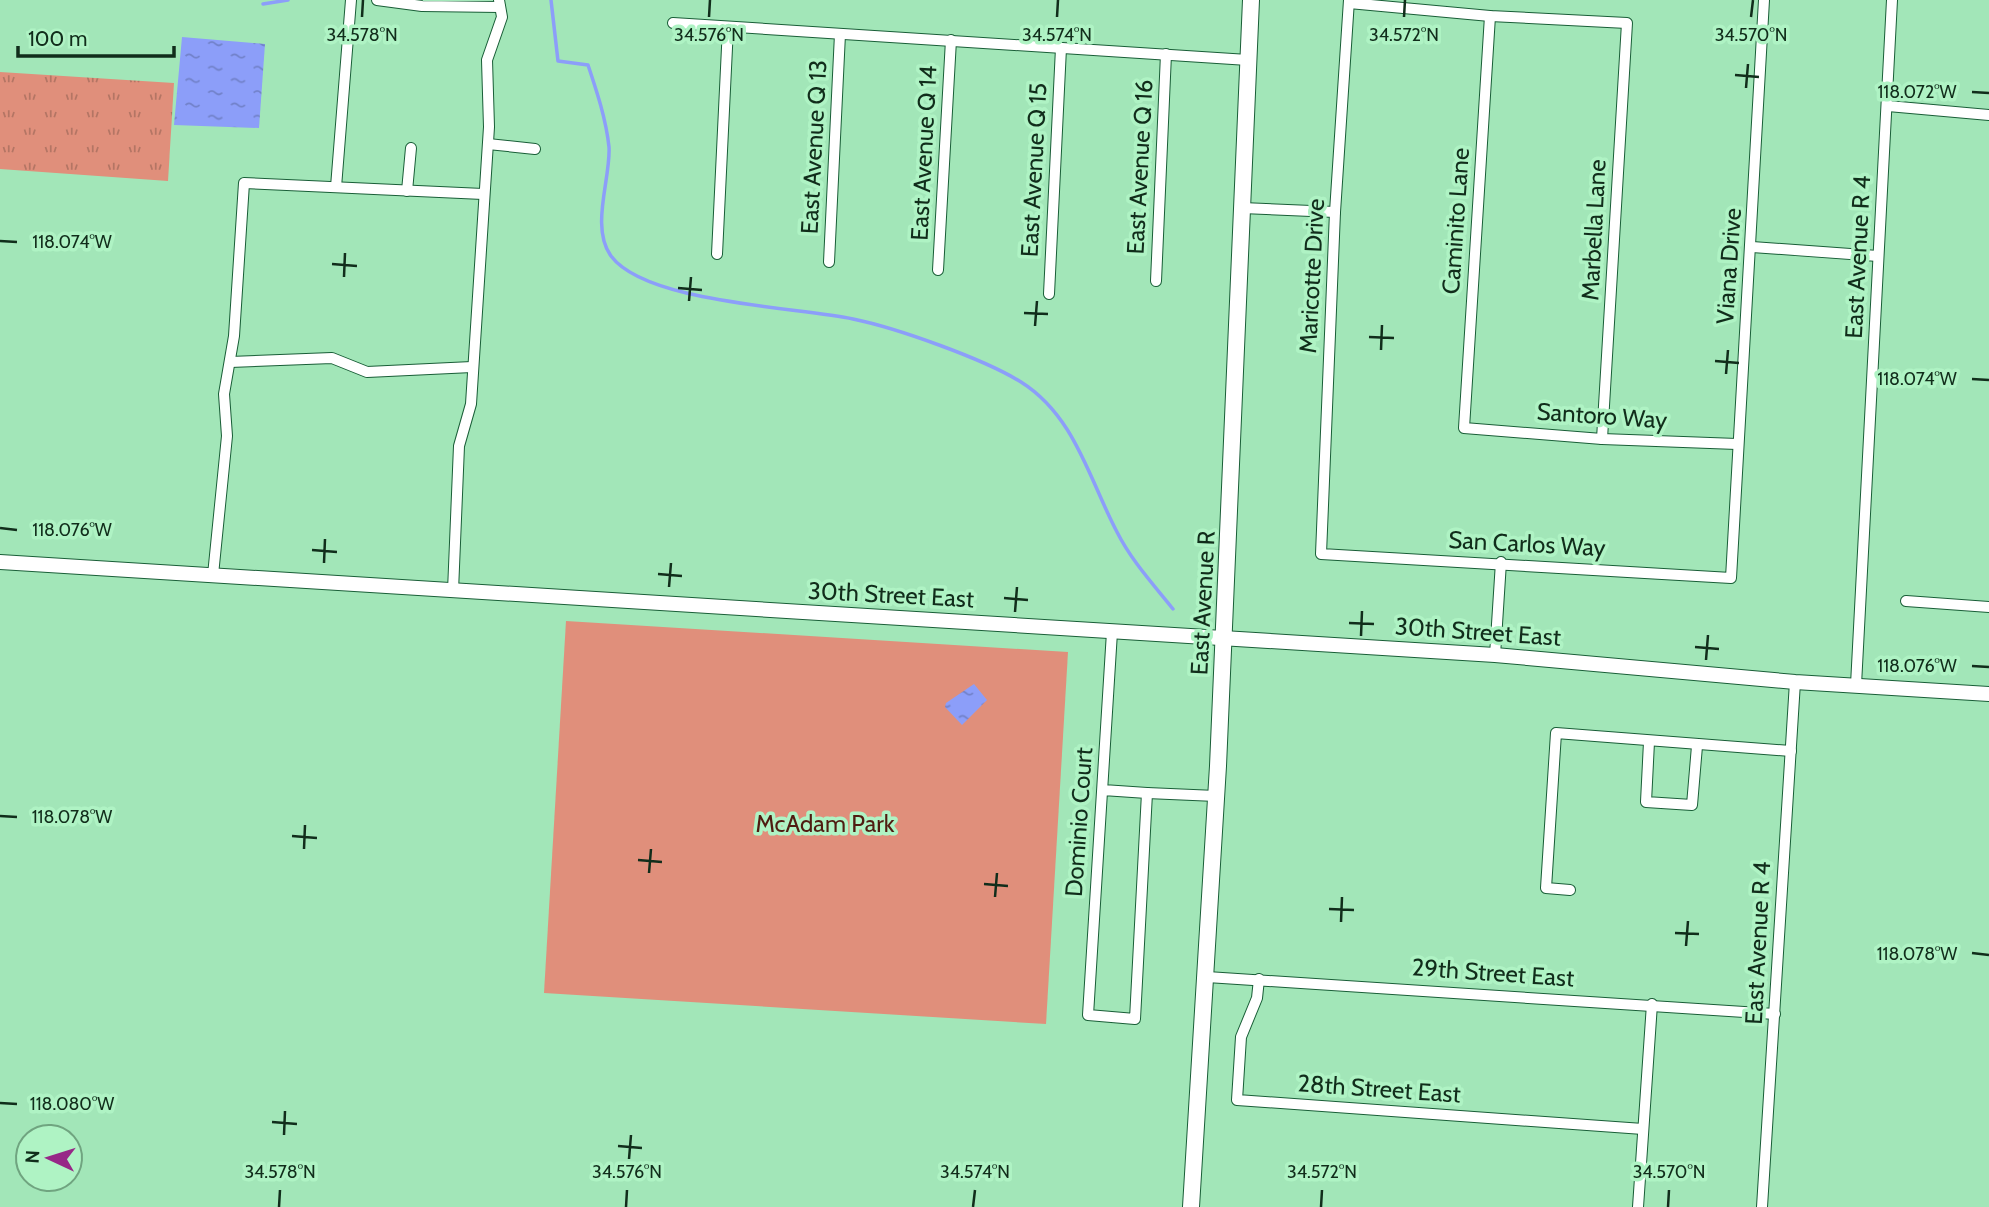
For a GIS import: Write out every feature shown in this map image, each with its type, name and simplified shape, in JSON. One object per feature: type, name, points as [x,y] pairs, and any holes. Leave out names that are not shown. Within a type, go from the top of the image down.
[{"type":"main road","name":"East Avenue R","points":[[1191,1207],[1207,977],[1224,638],[1251,0]]},
{"type":"street","points":[[336,187],[351,0]]},
{"type":"street","points":[[377,0],[422,6],[500,3],[502,17],[487,60],[488,144],[471,404],[459,446],[453,592]]},
{"type":"street","name":"Viana Drive","points":[[1731,578],[1764,0]]},
{"type":"street","name":"East Avenue R 4","points":[[1856,685],[1892,0]]},
{"type":"street","points":[[1349,1],[1490,16]]},
{"type":"street","name":"Maricotte Drive","points":[[1321,554],[1335,212],[1349,1]]},
{"type":"street","name":"Marbella Lane","points":[[1490,16],[1628,23],[1602,439]]},
{"type":"street","name":"Caminito Lane","points":[[1464,428],[1490,16]]},
{"type":"street","points":[[673,23],[1248,61]]},
{"type":"street","points":[[717,254],[728,27]]},
{"type":"street","name":"East Avenue Q 13","points":[[829,262],[840,34]]},
{"type":"street","name":"East Avenue Q 14","points":[[938,270],[951,40]]},
{"type":"street","name":"East Avenue Q 15","points":[[1048,294],[1061,48]]},
{"type":"street","name":"East Avenue Q 16","points":[[1156,281],[1166,54]]},
{"type":"street","points":[[1888,106],[1989,115]]},
{"type":"street","points":[[488,144],[535,149]]},
{"type":"street","points":[[407,191],[411,148]]},
{"type":"street","points":[[213,575],[227,436],[224,394],[230,362],[244,183],[483,194]]},
{"type":"street","points":[[1242,208],[1335,212]]},
{"type":"street","points":[[1752,247],[1878,256]]},
{"type":"street","points":[[230,362],[332,358],[367,372],[472,367]]},
{"type":"street","name":"Santoro Way","points":[[1464,428],[1602,439],[1737,444]]},
{"type":"street","name":"San Carlos Way","points":[[1321,554],[1501,562],[1731,578]]},
{"type":"street","name":"30th Street East","points":[[0,562],[1495,655],[1796,682],[1989,694]]},
{"type":"street","points":[[1495,655],[1501,562]]},
{"type":"street","points":[[1906,601],[1989,607]]},
{"type":"street","name":"Dominio Court","points":[[1112,632],[1088,1015],[1135,1019],[1147,793]]},
{"type":"street","name":"East Avenue R 4","points":[[1762,1207],[1796,682]]},
{"type":"street","points":[[1570,890],[1546,888],[1556,733],[1697,746],[1791,751]]},
{"type":"street","points":[[1649,742],[1646,802],[1692,805],[1697,746]]},
{"type":"street","points":[[1102,790],[1216,796]]},
{"type":"street","name":"29th Street East","points":[[1207,977],[1775,1014]]},
{"type":"street","name":"28th Street East","points":[[1259,979],[1257,998],[1241,1037],[1237,1100],[1643,1129]]},
{"type":"street","points":[[1638,1207],[1652,1004]]},
{"type":"green space","points":[[0,72],[174,83],[168,181],[0,169]]},
{"type":"green space","name":"McAdam Park","points":[[566,621],[1068,652],[1046,1024],[544,993]]},
{"type":"water","points":[[182,37],[265,44],[259,128],[174,125]]},
{"type":"water","points":[[974,684],[987,700],[962,725],[945,707],[946,703]]},
{"type":"waterway","points":[[263,4],[288,0]]},
{"type":"waterway","points":[[551,0],[558,61],[588,65],[603,116],[609,159],[602,231],[611,256],[629,272],[656,284],[724,301],[871,323],[963,354],[1021,382],[1055,412],[1068,430],[1123,542],[1173,609]]}]
